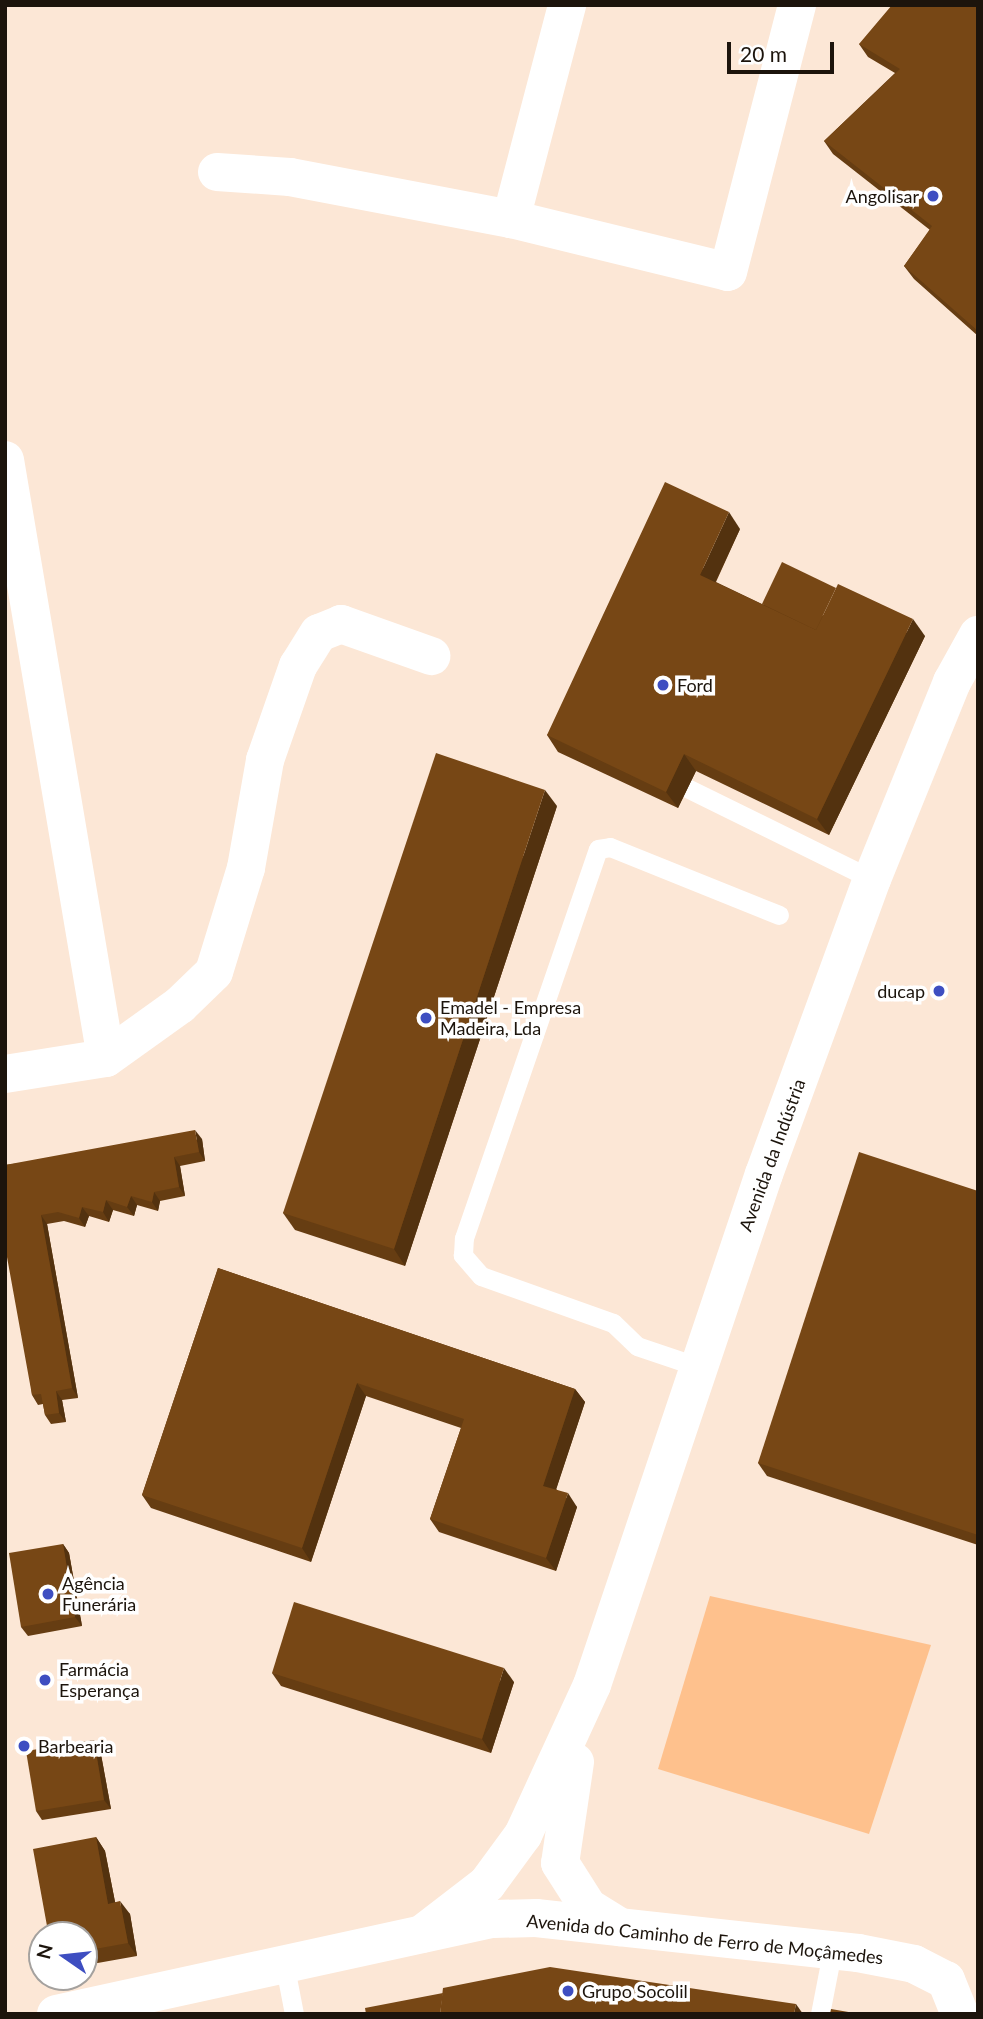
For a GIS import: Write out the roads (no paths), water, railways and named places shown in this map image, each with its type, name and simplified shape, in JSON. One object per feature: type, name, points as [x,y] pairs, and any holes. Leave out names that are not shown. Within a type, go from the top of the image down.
[{"type":"street","points":[[511,219],[567,5]]},
{"type":"street","points":[[217,172],[290,177],[511,219],[728,272],[797,5]]},
{"type":"street","points":[[5,460],[106,1058]]},
{"type":"street","points":[[5,1074],[106,1058],[180,1005],[214,972],[246,868],[265,760],[298,666],[319,633],[341,624],[431,656]]},
{"type":"street","name":"Avenida da Indústria","points":[[422,1934],[487,1884],[523,1835],[592,1685],[699,1367],[872,879],[952,682],[978,635]]},
{"type":"street","name":"Avenida da Indústria","points":[[592,1685],[564,1812],[560,1863],[588,1908],[621,1928]]},
{"type":"street","name":"Avenida do Caminho de Ferro de Moçâmedes","points":[[55,2014],[284,1962],[493,1919],[621,1928],[914,1964],[946,1980],[960,2014]]},
{"type":"lane","points":[[687,788],[872,879]]},
{"type":"lane","points":[[699,1367],[637,1346],[613,1323],[481,1276],[463,1255],[464,1238],[598,849],[610,847],[779,915]]},
{"type":"lane","points":[[820,2014],[832,1952]]},
{"type":"lane","points":[[284,1962],[294,2014]]},
{"type":"place","name":"Angolisar","points":[[933,196]]},
{"type":"place","name":"Ford","points":[[663,685]]},
{"type":"place","name":"ducap","points":[[939,991]]},
{"type":"place","name":"Emadel - Empresa Madeira, Lda","points":[[426,1018]]},
{"type":"place","name":"Agência Funerária","points":[[48,1594]]},
{"type":"place","name":"Farmácia Esperança","points":[[45,1680]]},
{"type":"place","name":"Barbearia","points":[[24,1746]]},
{"type":"place","name":"Grupo Socolil","points":[[568,1991]]}]
